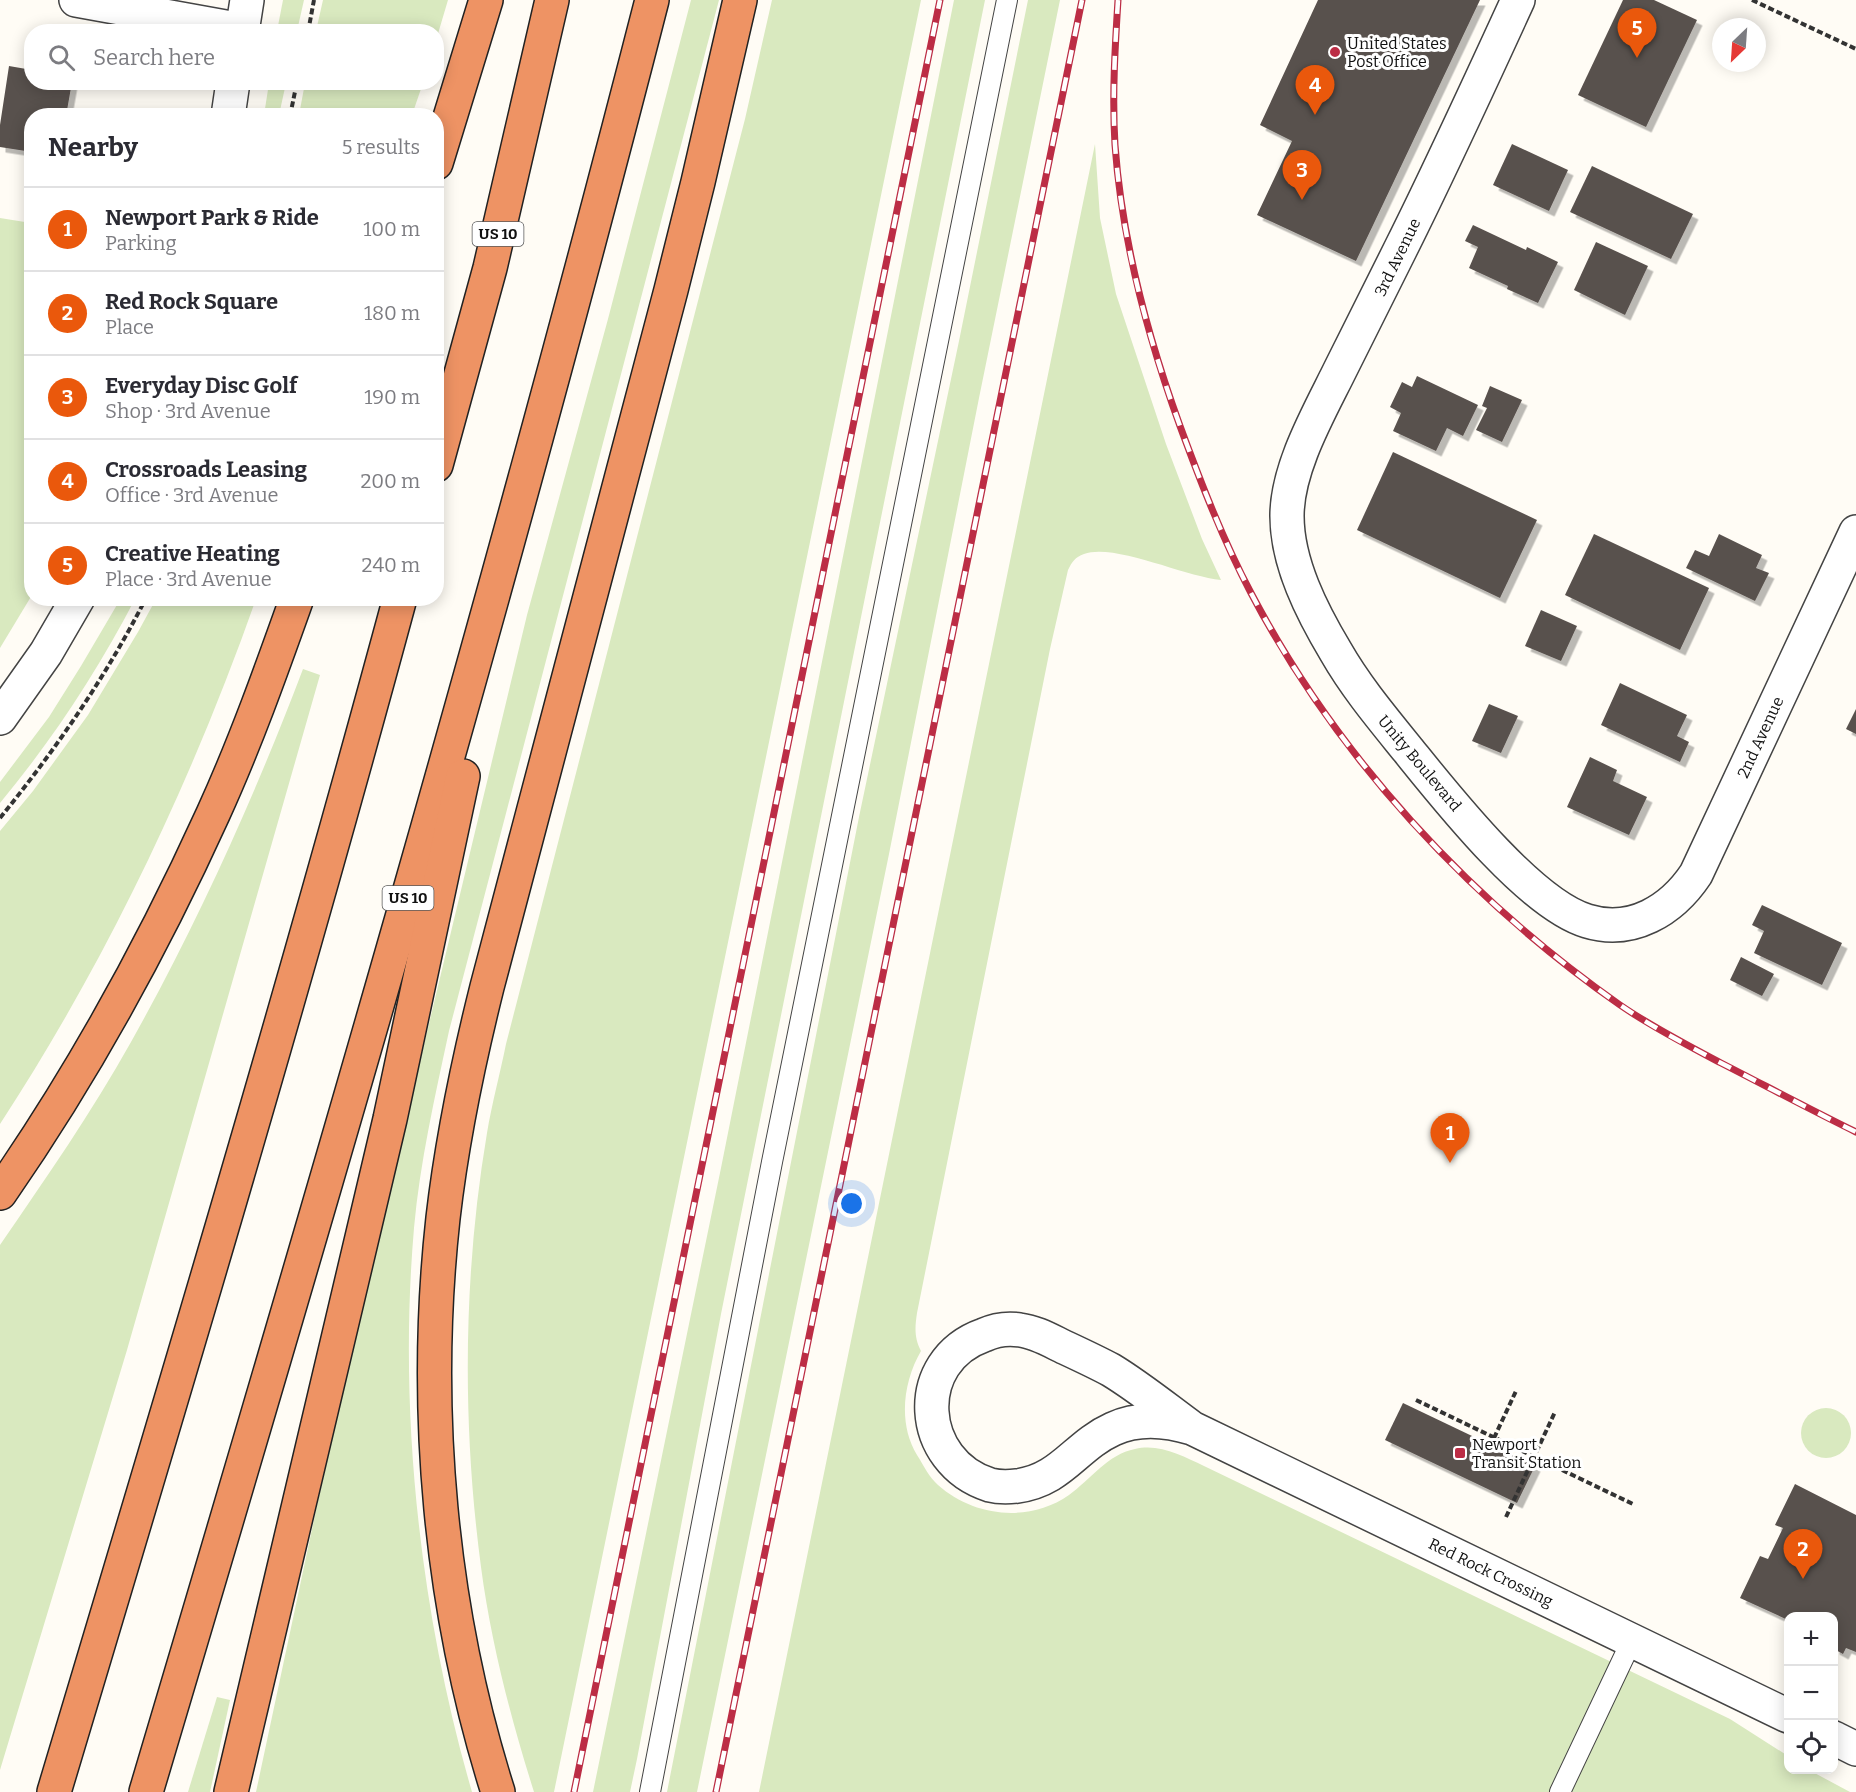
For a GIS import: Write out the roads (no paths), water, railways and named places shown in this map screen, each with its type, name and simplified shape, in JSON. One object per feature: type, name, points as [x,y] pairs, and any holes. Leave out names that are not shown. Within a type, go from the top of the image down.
[{"type":"highway","points":[[444,137],[486,0]]},
{"type":"highway","name":"US 10","points":[[444,436],[490,268],[552,0]]},
{"type":"highway","name":"US 10","points":[[146,1792],[330,1173],[532,459],[652,0]]},
{"type":"highway","points":[[498,1792],[477,1719],[458,1629],[445,1543],[435,1382],[436,1314],[443,1219],[460,1102],[487,987],[685,235],[740,0]]},
{"type":"highway","points":[[231,1792],[390,1119],[532,459]]},
{"type":"highway","points":[[0,1193],[27,1154],[92,1047],[176,890],[230,773],[262,695],[294,606]]},
{"type":"highway","points":[[54,1792],[231,1201],[352,777],[398,606]]},
{"type":"street","points":[[76,0],[244,20]]},
{"type":"street","name":"3rd Avenue","points":[[1287,517],[1293,478],[1311,432],[1419,211],[1518,0]]},
{"type":"street","points":[[229,108],[232,90]]},
{"type":"street","name":"Unity Boulevard","points":[[1287,517],[1289,536],[1299,575],[1335,652],[1359,688],[1453,804],[1516,871],[1564,910],[1599,924],[1612,925],[1639,921]]},
{"type":"street","name":"2nd Avenue","points":[[1639,921],[1667,907],[1685,891],[1696,874],[1856,532]]},
{"type":"street","points":[[0,718],[46,653],[73,606]]},
{"type":"street","name":"Red Rock Crossing","points":[[1192,1428],[1164,1421],[1133,1422],[1114,1428],[1094,1440],[1060,1469],[1044,1479],[1020,1486],[993,1486],[964,1472],[956,1466],[944,1450],[933,1423],[932,1399],[938,1376],[954,1352],[973,1339],[1002,1329],[1020,1330],[1038,1335],[1111,1370],[1192,1428],[1784,1714]]},
{"type":"street","points":[[1838,1740],[1856,1749]]},
{"type":"lane","points":[[650,1792],[774,1150],[1007,0]]},
{"type":"lane","points":[[1560,1792],[1632,1640]]},
{"type":"railway","points":[[574,1792],[940,0]]},
{"type":"railway","points":[[716,1792],[1082,0]]},
{"type":"railway","points":[[1118,0],[1114,90],[1115,145],[1123,217],[1138,288],[1168,392],[1204,490],[1241,573],[1285,653],[1324,712],[1411,821],[1511,919],[1564,964],[1620,1005],[1670,1036],[1856,1132]]},
{"type":"place","name":"United States Post Office","points":[[1335,52]]},
{"type":"place","name":"Creative Heating","points":[[1637,58]]},
{"type":"place","name":"Crossroads Leasing","points":[[1315,115]]},
{"type":"place","name":"Everyday Disc Golf","points":[[1302,200]]},
{"type":"place","name":"Newport Park & Ride","points":[[1450,1163]]},
{"type":"place","name":"Newport Transit Station","points":[[1460,1453]]},
{"type":"place","name":"Red Rock Square","points":[[1803,1579]]}]
